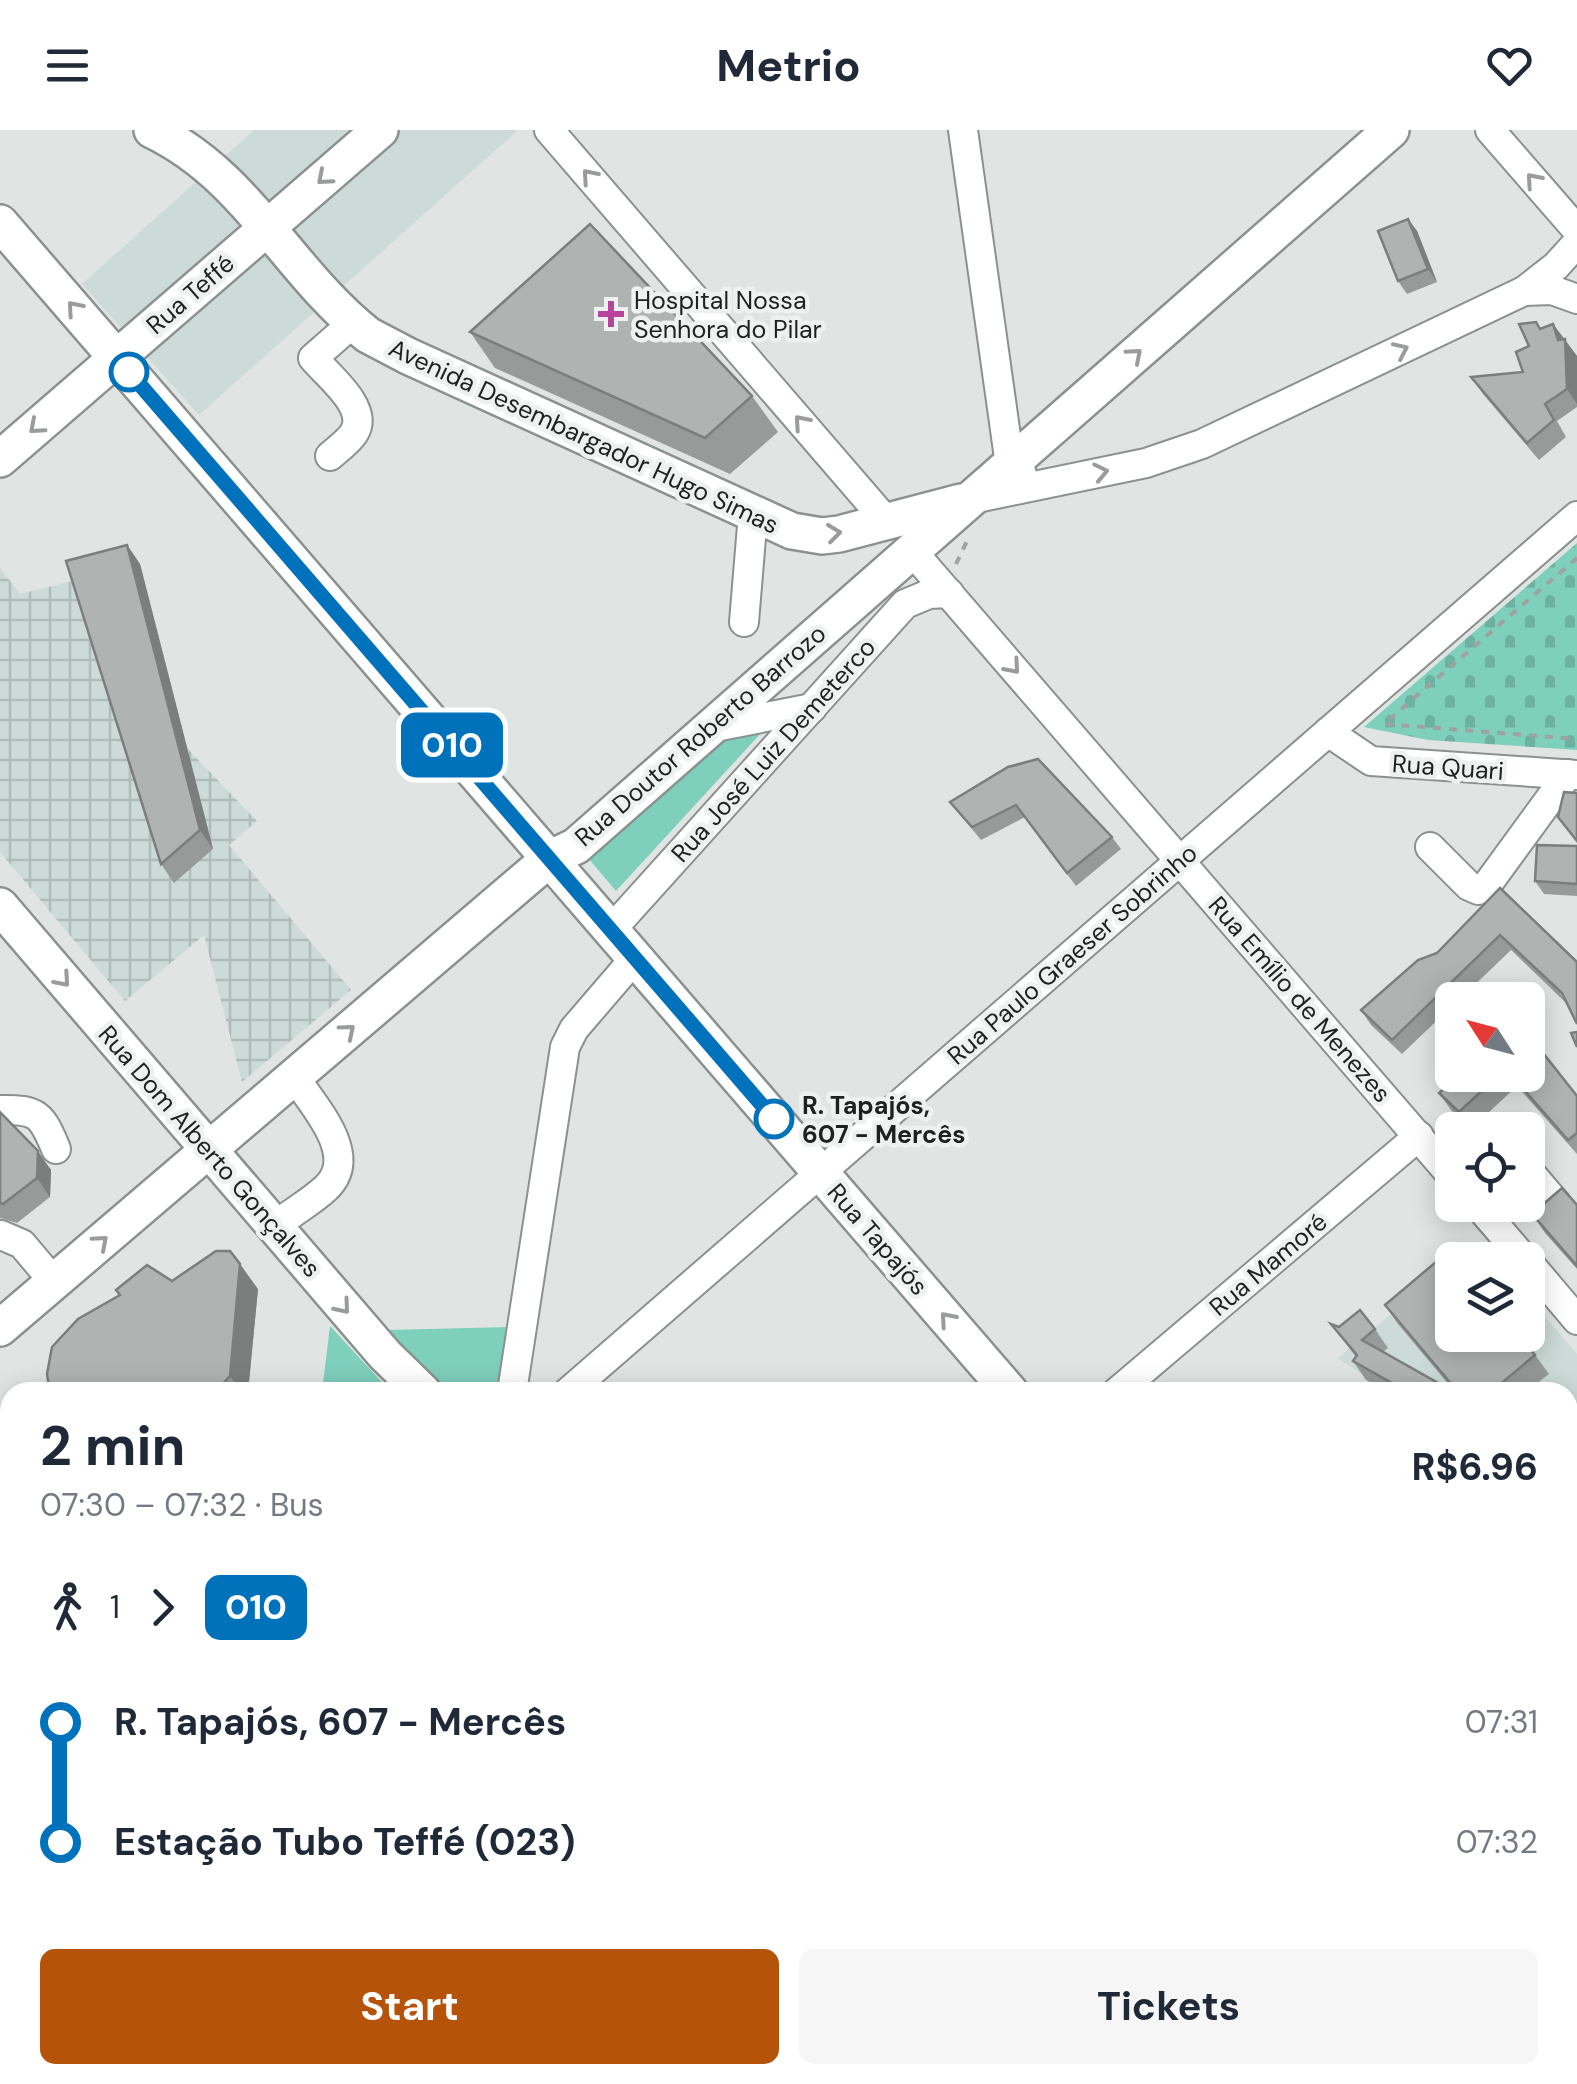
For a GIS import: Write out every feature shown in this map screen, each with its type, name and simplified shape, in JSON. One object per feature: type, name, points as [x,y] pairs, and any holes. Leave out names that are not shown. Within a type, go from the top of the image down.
[{"type":"main road","name":"Avenida Desembargador Hugo Simas","points":[[152,130],[196,155],[269,226],[353,323],[408,356],[753,514],[792,531],[822,536],[972,498]]},
{"type":"main road","name":"Rua Teffé","points":[[0,459],[380,130]]},
{"type":"main road","name":"Rua Doutor Roberto Barrozo","points":[[0,1328],[550,859],[576,846],[1391,130]]},
{"type":"main road","name":"Rua Tapajós","points":[[0,222],[1001,1382]]},
{"type":"main road","points":[[880,578],[891,547],[888,522]]},
{"type":"main road","name":"Rua Dom Alberto Gonçalves","points":[[0,906],[385,1355],[413,1382]]},
{"type":"street","points":[[549,130],[888,522]]},
{"type":"street","points":[[963,130],[1010,465],[1039,485]]},
{"type":"street","points":[[1490,130],[1577,230]]},
{"type":"street","name":"Avenida Desembargador Hugo Simas","points":[[972,498],[1146,463],[1202,444],[1524,291],[1577,244]]},
{"type":"street","points":[[1524,291],[1552,290],[1577,299]]},
{"type":"street","points":[[330,456],[354,434],[360,420],[356,409],[313,358],[353,323]]},
{"type":"street","points":[[744,622],[753,514]]},
{"type":"street","name":"Rua Paulo Graeser Sobrinho","points":[[580,1382],[1577,516]]},
{"type":"street","points":[[905,604],[912,550]]},
{"type":"street","name":"Rua Emílio de Menezes","points":[[912,550],[1435,1155]]},
{"type":"street","points":[[905,604],[929,594],[949,593]]},
{"type":"street","name":"Rua José Luiz Demeterco","points":[[611,930],[905,604]]},
{"type":"street","points":[[710,728],[812,708]]},
{"type":"street","name":"Rua Quari","points":[[1328,732],[1371,762],[1572,774]]},
{"type":"street","points":[[1430,847],[1470,886],[1478,890],[1488,885],[1572,774]]},
{"type":"street","points":[[514,1382],[565,1047],[574,1028],[635,958]]},
{"type":"street","points":[[274,1226],[328,1186],[340,1158],[337,1143],[294,1076]]},
{"type":"street","points":[[0,1110],[36,1114],[45,1122],[56,1149]]},
{"type":"street","name":"Rua Mamoré","points":[[1129,1382],[1419,1136]]},
{"type":"street","points":[[1545,1190],[1556,1203]]},
{"type":"street","points":[[1493,1222],[1510,1242]]},
{"type":"street","points":[[4,1237],[10,1253],[48,1287]]},
{"type":"street","points":[[1545,1283],[1577,1320]]},
{"type":"path","points":[[949,593],[956,561],[968,539]]},
{"type":"path","points":[[1577,558],[1384,724],[1577,738]]},
{"type":"path","points":[[1569,565],[1577,566]]},
{"type":"shaded area","points":[[254,130],[518,130],[199,415],[82,284]]},
{"type":"shaded area","points":[[140,564],[184,745],[257,821],[229,845],[351,990],[242,1082],[204,935],[125,1001],[0,852],[0,568],[20,594]]},
{"type":"shaded area","points":[[1435,1278],[1435,1352],[1545,1352],[1545,1317],[1577,1354],[1577,1382],[1373,1382],[1338,1358]]},
{"type":"green space","points":[[1577,543],[1577,750],[1428,740],[1364,727]]},
{"type":"green space","points":[[762,732],[616,891],[589,859],[722,740]]},
{"type":"green space","points":[[330,1326],[382,1382],[323,1382]]},
{"type":"green space","points":[[511,1327],[504,1382],[438,1382],[387,1330]]},
{"type":"building","points":[[1408,219],[1428,269],[1398,281],[1378,231]]},
{"type":"building","name":"Hospital Nossa Senhora do Pilar","points":[[590,224],[752,396],[705,438],[470,332]]},
{"type":"building","points":[[1536,322],[1540,329],[1553,324],[1558,340],[1565,339],[1567,389],[1545,404],[1554,420],[1527,443],[1471,377],[1523,372],[1516,352],[1529,346],[1519,324]]},
{"type":"building","points":[[127,545],[200,830],[161,864],[66,561]]},
{"type":"building","points":[[1038,759],[1112,837],[1067,873],[1016,805],[972,827],[950,802],[1008,767]]},
{"type":"building","points":[[1564,792],[1577,793],[1577,841],[1558,817]]},
{"type":"building","points":[[1537,845],[1577,846],[1577,884],[1535,881]]},
{"type":"building","points":[[1500,888],[1577,962],[1577,1024],[1562,993],[1500,935],[1452,982],[1435,982],[1435,998],[1392,1040],[1361,1010],[1418,960],[1437,953]]},
{"type":"building","points":[[1545,1056],[1577,1096],[1577,1133],[1568,1140],[1526,1092],[1545,1092]]},
{"type":"building","points":[[1440,1092],[1481,1092],[1459,1112]]},
{"type":"building","points":[[0,1112],[38,1151],[37,1178],[3,1204],[0,1203]]},
{"type":"building","points":[[1562,1188],[1577,1205],[1577,1266],[1539,1222],[1545,1222],[1545,1203]]},
{"type":"building","points":[[216,1251],[230,1251],[240,1264],[230,1376],[224,1382],[48,1382],[52,1347],[78,1319],[120,1295],[116,1290],[147,1265],[172,1281]]},
{"type":"building","points":[[1435,1263],[1435,1352],[1535,1355],[1503,1382],[1450,1382],[1385,1305]]},
{"type":"building","points":[[1360,1310],[1375,1329],[1362,1340],[1436,1382],[1390,1382],[1353,1361],[1357,1355],[1331,1324],[1339,1327]]},
{"type":"bus line","name":"010","points":[[129,372],[774,1119]]},
{"type":"place","name":"Hospital Nossa Senhora do Pilar","points":[[611,314]]},
{"type":"place","name":"R. Tapajós, 607 - Mercês","points":[[774,1119]]}]
